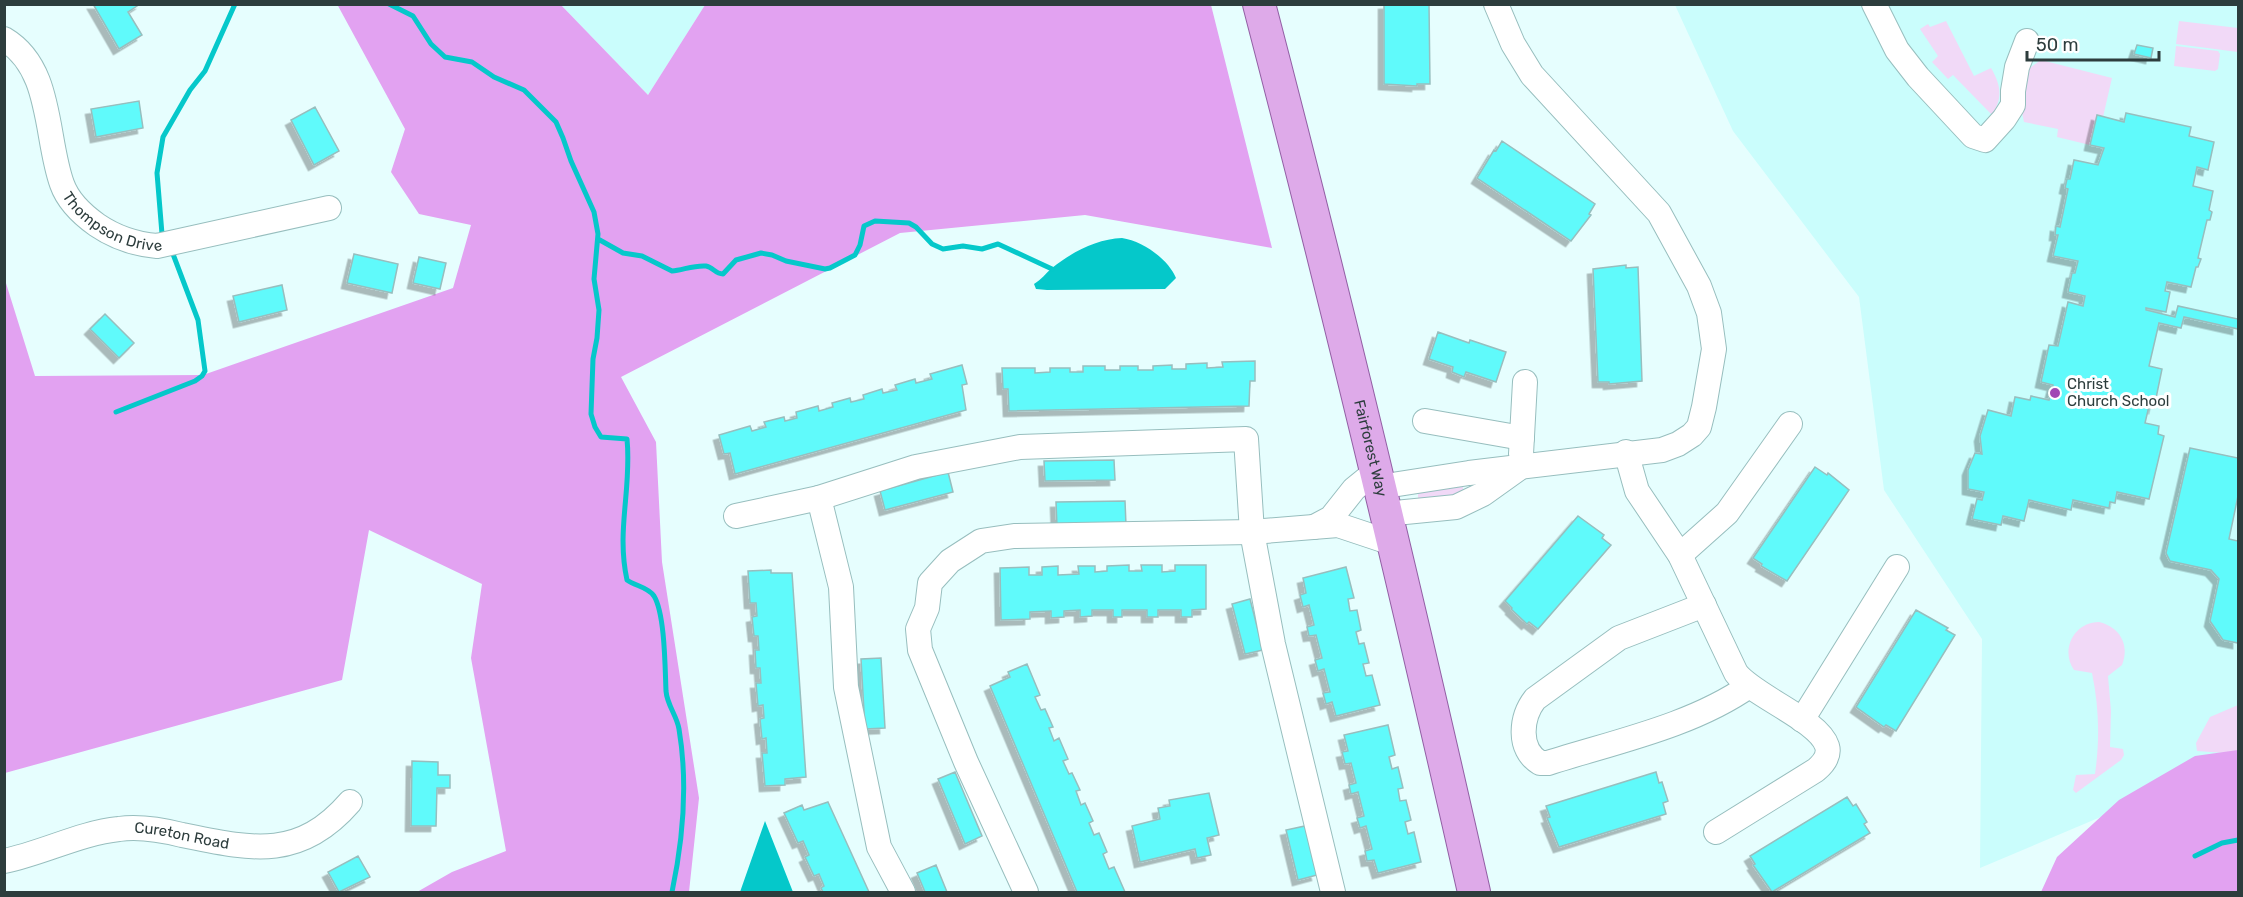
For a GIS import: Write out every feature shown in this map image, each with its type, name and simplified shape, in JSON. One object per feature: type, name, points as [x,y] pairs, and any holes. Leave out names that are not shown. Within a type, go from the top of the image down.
[{"type":"main road","name":"Fairforest Way","points":[[1259,4],[1301,164],[1431,701],[1474,892]]},
{"type":"street","points":[[1026,892],[966,762],[920,650],[918,629],[927,608],[930,583],[950,561],[981,541],[1014,536],[1252,532],[1338,525],[1383,504],[1469,473],[1626,452],[1662,450],[1687,440],[1699,427],[1714,349],[1709,313],[1699,285],[1659,213],[1532,75],[1513,44],[1496,4]]},
{"type":"street","points":[[1874,4],[1897,50],[1918,77],[1973,136],[1985,140],[2013,105],[2017,68],[2027,41]]},
{"type":"street","name":"Thompson Drive","points":[[4,39],[12,43],[25,59],[42,93],[58,169],[66,192],[82,212],[107,232],[138,244],[157,246],[328,208]]},
{"type":"street","points":[[1520,467],[1525,382]]},
{"type":"street","points":[[1425,422],[1522,438]]},
{"type":"street","points":[[1680,555],[1727,513],[1790,424]]},
{"type":"street","points":[[736,516],[819,498],[916,467],[1020,447],[1246,439],[1252,532],[1273,644],[1333,892]]},
{"type":"street","points":[[1626,452],[1637,491],[1680,555],[1736,673],[1749,686],[1802,720],[1820,735],[1827,746],[1823,764],[1716,832]]},
{"type":"street","points":[[1314,527],[1331,518],[1354,489],[1383,504],[1456,507],[1482,494],[1520,467]]},
{"type":"street","points":[[819,498],[841,587],[846,687],[879,847],[903,892]]},
{"type":"street","points":[[1802,720],[1897,567]]},
{"type":"street","points":[[1704,605],[1619,638],[1541,694],[1530,706],[1524,719],[1524,739],[1531,756],[1540,763],[1548,763],[1686,720],[1731,699],[1749,686]]},
{"type":"street","name":"Cureton Road","points":[[4,861],[97,833],[120,829],[162,830],[229,845],[255,848],[273,847],[296,842],[314,833],[350,802]]},
{"type":"shaded area","points":[[337,4],[561,5],[648,95],[705,5],[1211,5],[1272,248],[1085,215],[900,233],[621,377],[656,442],[662,562],[699,798],[689,892],[417,892],[452,872],[506,851],[471,658],[482,584],[369,530],[342,680],[5,773],[5,280],[35,376],[203,375],[453,288],[471,225],[419,214],[391,172],[405,129]]},
{"type":"shaded area","points":[[561,5],[705,5],[648,95]]},
{"type":"shaded area","name":"Christ Church School","points":[[1675,5],[2238,5],[2238,759],[1980,868],[1982,639],[1884,490],[1859,297],[1733,131]]},
{"type":"shaded area","points":[[1946,21],[1974,76],[1991,68],[1994,74],[1999,86],[1999,97],[1992,115],[1953,75],[1948,79],[1932,62],[1938,56],[1920,29],[1928,24],[1930,27]]},
{"type":"shaded area","points":[[2179,21],[2238,28],[2238,52],[2176,44]]},
{"type":"shaded area","points":[[2176,46],[2218,51],[2220,54],[2218,69],[2215,71],[2174,66]]},
{"type":"shaded area","points":[[2041,60],[2112,78],[2103,117],[2090,145],[2057,137],[2058,129],[2024,122],[2021,108],[2021,74]]},
{"type":"shaded area","points":[[1463,485],[1463,495],[1418,499],[1418,492]]},
{"type":"shaded area","points":[[2099,622],[2113,628],[2124,644],[2122,665],[2108,676],[2111,711],[2110,747],[2123,749],[2124,755],[2121,760],[2076,793],[2073,790],[2076,775],[2095,774],[2098,723],[2092,673],[2074,670],[2068,654],[2069,646],[2076,632],[2090,623]]},
{"type":"shaded area","points":[[2238,705],[2238,754],[2197,751],[2196,743],[2210,717]]},
{"type":"shaded area","points":[[2238,750],[2238,892],[2041,892],[2057,857],[2119,800],[2195,756]]},
{"type":"water","points":[[1122,238],[1138,243],[1154,252],[1167,264],[1176,278],[1165,289],[1036,289],[1034,284],[1068,257],[1085,247]]},
{"type":"water","points":[[765,821],[793,892],[740,892]]},
{"type":"building","points":[[93,4],[140,4],[128,12],[142,35],[119,49]]},
{"type":"building","points":[[1384,4],[1429,4],[1430,84],[1417,84],[1417,86],[1384,84]]},
{"type":"building","points":[[2137,45],[2153,48],[2151,58],[2134,54]]},
{"type":"building","points":[[139,101],[143,128],[96,137],[91,109]]},
{"type":"building","points":[[315,107],[339,151],[314,165],[291,120]]},
{"type":"building","points":[[2126,113],[2191,127],[2189,136],[2214,142],[2208,170],[2197,167],[2193,186],[2213,191],[2209,210],[2212,212],[2210,220],[2207,220],[2198,258],[2201,259],[2196,267],[2191,287],[2167,282],[2165,291],[2170,292],[2166,312],[2146,308],[2146,310],[2175,317],[2178,306],[2238,319],[2238,329],[2184,317],[2181,328],[2159,323],[2149,366],[2162,369],[2154,408],[2149,406],[2145,423],[2159,426],[2158,434],[2164,436],[2149,499],[2117,492],[2115,503],[2110,502],[2109,508],[2073,500],[2071,510],[2029,500],[2024,521],[2003,516],[2001,525],[1972,519],[1977,499],[1982,500],[1984,492],[1968,489],[1968,470],[1975,453],[1982,454],[1980,436],[1988,410],[2011,416],[2015,397],[2030,400],[2031,396],[2049,400],[2053,385],[2041,382],[2049,345],[2058,346],[2068,302],[2083,306],[2085,296],[2068,292],[2072,273],[2075,273],[2078,261],[2053,256],[2058,235],[2055,235],[2056,226],[2060,227],[2068,189],[2065,188],[2067,179],[2070,179],[2074,160],[2098,165],[2104,148],[2090,145],[2097,115],[2124,122]]},
{"type":"building","points":[[1502,141],[1595,204],[1589,214],[1591,215],[1571,241],[1477,178]]},
{"type":"building","points":[[354,254],[398,264],[392,293],[347,283]]},
{"type":"building","points":[[419,257],[446,263],[440,289],[413,283]]},
{"type":"building","points":[[1626,265],[1626,268],[1638,267],[1642,381],[1609,384],[1609,382],[1598,382],[1593,269]]},
{"type":"building","points":[[282,285],[287,310],[239,322],[233,296]]},
{"type":"building","points":[[105,314],[134,343],[119,358],[90,329]]},
{"type":"building","points":[[1438,332],[1469,343],[1470,340],[1506,352],[1496,382],[1466,372],[1464,377],[1452,372],[1453,367],[1429,359]]},
{"type":"building","points":[[1255,361],[1255,381],[1250,381],[1249,406],[1009,411],[1008,389],[1003,389],[1002,368],[1035,368],[1035,373],[1050,372],[1050,368],[1070,368],[1070,372],[1083,372],[1083,366],[1105,366],[1105,370],[1120,370],[1120,366],[1138,366],[1138,370],[1153,370],[1153,366],[1172,365],[1172,369],[1186,369],[1186,364],[1207,363],[1207,368],[1223,367],[1222,362]]},
{"type":"building","points":[[962,365],[967,384],[962,385],[966,410],[735,474],[730,453],[724,454],[719,435],[750,426],[752,431],[766,427],[764,422],[784,417],[785,421],[797,418],[796,412],[818,406],[819,411],[833,407],[832,403],[850,398],[851,402],[864,399],[863,395],[882,389],[883,393],[897,390],[895,385],[915,379],[916,383],[932,379],[930,374]]},
{"type":"building","points":[[2190,448],[2238,458],[2238,496],[2229,539],[2238,541],[2238,643],[2223,640],[2210,621],[2219,579],[2211,570],[2170,561],[2166,553]]},
{"type":"building","points":[[1114,460],[1115,480],[1045,481],[1044,461]]},
{"type":"building","points":[[1815,467],[1827,475],[1828,473],[1849,490],[1787,581],[1761,566],[1762,564],[1753,558]]},
{"type":"building","points":[[948,472],[953,492],[885,510],[880,491]]},
{"type":"building","points":[[1125,501],[1126,525],[1057,526],[1056,502]]},
{"type":"building","points":[[1578,516],[1604,535],[1602,538],[1611,545],[1538,629],[1529,622],[1527,624],[1505,601]]},
{"type":"building","points":[[1129,565],[1129,571],[1142,571],[1141,565],[1162,565],[1162,572],[1175,571],[1175,565],[1206,565],[1206,609],[1192,610],[1192,617],[1181,617],[1181,610],[1158,610],[1158,617],[1147,617],[1147,610],[1122,610],[1122,617],[1113,617],[1113,610],[1092,610],[1092,616],[1080,617],[1080,610],[1064,611],[1064,617],[1051,618],[1051,611],[1030,612],[1030,619],[1001,620],[1000,568],[1029,567],[1029,575],[1042,575],[1042,567],[1058,566],[1058,575],[1079,574],[1078,566],[1095,566],[1095,572],[1107,571],[1107,566]]},
{"type":"building","points":[[1346,567],[1354,598],[1348,599],[1350,611],[1357,610],[1361,630],[1356,632],[1359,644],[1364,643],[1369,663],[1363,664],[1366,676],[1372,675],[1380,705],[1336,716],[1332,702],[1326,704],[1323,693],[1330,692],[1324,669],[1318,671],[1315,660],[1322,658],[1316,635],[1309,636],[1307,627],[1314,625],[1309,605],[1303,607],[1300,595],[1306,593],[1303,578]]},
{"type":"building","points":[[771,570],[771,573],[792,573],[806,777],[785,779],[785,785],[765,786],[762,753],[767,753],[766,738],[762,739],[760,719],[764,718],[763,705],[758,706],[756,683],[761,683],[760,668],[756,668],[755,650],[759,650],[758,636],[754,636],[752,617],[757,616],[756,603],[750,603],[748,571]]},
{"type":"building","points":[[1250,599],[1263,650],[1245,654],[1232,604]]},
{"type":"building","points":[[1916,610],[1948,628],[1946,630],[1955,635],[1896,731],[1886,725],[1884,727],[1856,707]]},
{"type":"building","points":[[881,658],[885,728],[865,729],[861,659]]},
{"type":"building","points":[[1027,664],[1040,695],[1035,697],[1041,710],[1045,709],[1053,727],[1049,728],[1054,741],[1059,738],[1068,759],[1063,761],[1080,790],[1076,791],[1081,805],[1085,803],[1093,821],[1089,823],[1094,835],[1099,833],[1107,852],[1103,854],[1109,869],[1114,867],[1125,892],[1077,892],[990,686],[1010,677],[1008,672]]},
{"type":"building","points":[[1388,725],[1395,755],[1389,757],[1392,769],[1398,767],[1403,788],[1398,789],[1400,801],[1406,800],[1411,820],[1405,822],[1408,834],[1414,832],[1421,862],[1378,873],[1374,860],[1367,861],[1365,851],[1372,849],[1366,826],[1360,828],[1357,818],[1364,816],[1358,792],[1351,794],[1349,785],[1356,783],[1351,763],[1345,764],[1342,752],[1348,751],[1344,735]]},
{"type":"building","points":[[412,761],[438,762],[438,775],[450,775],[450,788],[437,788],[436,826],[411,826]]},
{"type":"building","points":[[955,772],[982,836],[965,844],[938,779]]},
{"type":"building","points":[[1656,772],[1668,801],[1663,803],[1666,814],[1559,847],[1547,818],[1550,817],[1546,806]]},
{"type":"building","points":[[1209,793],[1219,835],[1207,838],[1211,855],[1197,858],[1195,849],[1140,862],[1132,826],[1160,819],[1158,808],[1170,806],[1169,800]]},
{"type":"building","points":[[1847,797],[1853,806],[1856,804],[1867,822],[1864,824],[1870,833],[1772,892],[1753,865],[1755,864],[1750,856]]},
{"type":"building","points":[[828,802],[869,892],[823,892],[821,888],[824,886],[819,874],[814,876],[805,857],[809,855],[803,841],[798,843],[784,813],[802,805],[804,810]]},
{"type":"building","points":[[1305,826],[1317,875],[1298,880],[1286,830]]},
{"type":"building","points":[[358,856],[370,877],[339,892],[328,872]]},
{"type":"building","points":[[936,865],[947,892],[925,892],[917,873]]},
{"type":"waterway","points":[[162,234],[157,173],[163,137],[190,90],[205,71],[235,4]]},
{"type":"waterway","points":[[389,4],[413,16],[431,44],[445,57],[472,62],[494,77],[524,90],[556,122],[594,212],[598,234],[594,279],[599,310],[593,359],[591,414],[601,437],[627,439],[628,475],[623,526],[627,580],[651,593],[658,604],[664,642],[666,691],[679,729],[682,749],[683,811],[672,892]]},
{"type":"waterway","points":[[598,239],[623,253],[642,256],[672,271],[706,266],[723,274],[736,260],[761,253],[825,269],[855,255],[860,245],[864,226],[875,221],[909,223],[932,244],[943,249],[963,246],[982,249],[998,244],[1052,269]]},
{"type":"waterway","points":[[116,412],[195,381],[205,371],[198,320],[173,254]]},
{"type":"waterway","points":[[2195,856],[2222,843],[2238,840]]},
{"type":"place","name":"Christ Church School","points":[[2055,393]]}]
